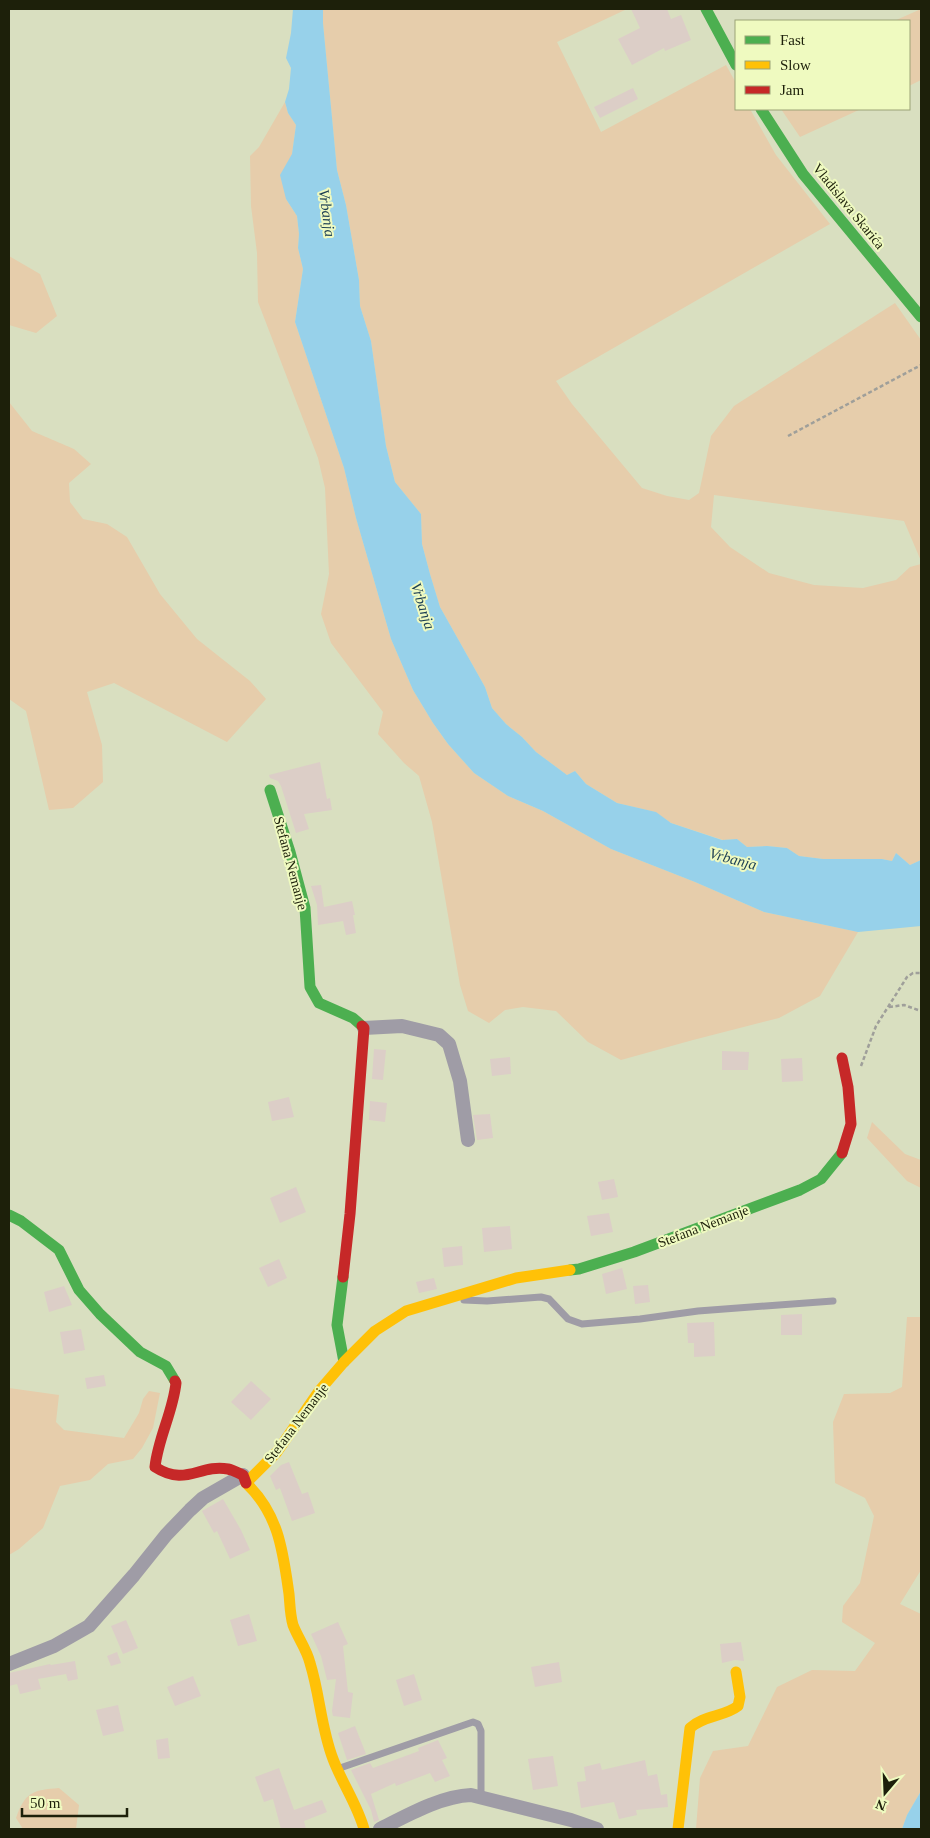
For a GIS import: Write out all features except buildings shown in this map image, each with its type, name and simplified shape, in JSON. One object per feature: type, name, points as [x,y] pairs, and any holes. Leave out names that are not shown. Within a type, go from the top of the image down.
[{"type":"street","points":[[706,9],[735,63]]},
{"type":"street","name":"Vladislava Skarića","points":[[762,110],[803,174],[921,317]]},
{"type":"street","name":"Stefana Nemanje","points":[[270,790],[290,852],[305,908],[310,987],[319,1003],[353,1018],[364,1028]]},
{"type":"street","points":[[344,1362],[337,1325],[350,1214],[364,1028],[402,1026],[438,1035],[449,1044],[460,1081],[468,1140]]},
{"type":"street","name":"Stefana Nemanje","points":[[244,1479],[277,1452],[320,1391],[344,1362],[375,1331],[406,1311],[516,1278],[579,1269],[634,1252],[800,1190],[821,1179],[843,1152],[851,1124],[848,1087],[842,1058]]},
{"type":"street","points":[[9,1215],[21,1221],[59,1250],[79,1290],[100,1314],[140,1352],[166,1366],[176,1383],[174,1401],[156,1457],[155,1468],[161,1473],[175,1478],[204,1471],[228,1469],[244,1479],[271,1514],[284,1559],[293,1624],[310,1661],[318,1694],[320,1712],[337,1769],[360,1815],[364,1829]]},
{"type":"street","points":[[9,1664],[54,1646],[89,1626],[166,1535],[190,1510],[203,1498],[244,1479]]},
{"type":"street","points":[[678,1829],[690,1728],[702,1718],[729,1712],[737,1706],[740,1701],[736,1672]]},
{"type":"street","points":[[380,1829],[412,1813],[456,1796],[471,1795],[571,1820],[597,1829]]},
{"type":"lane","name":"Stefana Nemanje","points":[[455,1296],[462,1300],[474,1301],[541,1297],[549,1299],[568,1319],[582,1324],[632,1320],[698,1311],[833,1301]]},
{"type":"lane","points":[[337,1769],[473,1722],[478,1724],[481,1731],[481,1796]]},
{"type":"path","points":[[788,436],[921,365]]},
{"type":"path","points":[[860,1069],[876,1026],[907,977],[921,973]]},
{"type":"path","points":[[888,1007],[904,1005],[921,1011]]},
{"type":"shaded area","points":[[323,9],[627,9],[557,42],[601,132],[726,65],[735,81],[735,110],[751,110],[776,155],[830,224],[556,381],[572,404],[642,488],[667,496],[689,500],[699,493],[711,436],[734,406],[895,303],[921,340],[921,561],[904,521],[714,495],[711,527],[730,547],[769,573],[814,585],[863,588],[896,580],[910,567],[921,564],[921,860],[910,865],[896,853],[892,861],[882,859],[823,859],[799,856],[787,848],[747,847],[737,839],[723,840],[671,823],[655,812],[617,803],[586,784],[575,771],[567,775],[536,752],[492,708],[485,687],[440,607],[422,544],[421,514],[395,482],[386,446],[371,341],[360,306],[359,280],[346,205],[337,170]]},
{"type":"shaded area","points":[[921,9],[921,80],[910,86],[910,20],[896,20]]},
{"type":"shaded area","points":[[285,102],[288,113],[296,125],[286,199],[297,216],[298,248],[303,269],[295,322],[344,468],[356,518],[391,639],[413,690],[448,744],[474,773],[508,796],[543,811],[611,849],[764,912],[858,932],[820,996],[779,1018],[621,1060],[588,1042],[556,1011],[523,1007],[505,1010],[489,1023],[468,1011],[460,985],[432,822],[419,776],[404,763],[378,734],[383,712],[331,643],[321,614],[329,574],[325,488],[318,458],[258,302],[257,253],[251,206],[250,156],[259,147]]},
{"type":"shaded area","points":[[782,110],[859,110],[800,137]]},
{"type":"shaded area","points":[[9,256],[40,274],[57,316],[36,333],[9,325]]},
{"type":"shaded area","points":[[9,402],[32,431],[74,449],[91,464],[69,483],[70,502],[83,519],[107,524],[127,537],[160,594],[197,639],[250,681],[266,699],[227,742],[114,683],[87,692],[102,745],[103,782],[73,808],[49,810],[26,711],[9,699]]},
{"type":"shaded area","points":[[872,1122],[905,1154],[921,1160],[921,1188],[907,1181],[867,1138]]},
{"type":"shaded area","points":[[907,1317],[921,1317],[921,1570],[900,1604],[921,1614],[921,1791],[907,1815],[902,1829],[696,1829],[700,1778],[713,1751],[748,1746],[777,1687],[812,1670],[855,1671],[875,1643],[842,1622],[843,1606],[860,1583],[874,1516],[865,1498],[835,1483],[833,1422],[844,1394],[890,1393],[902,1387]]},
{"type":"shaded area","points":[[9,1388],[59,1395],[56,1422],[64,1430],[124,1438],[139,1413],[143,1399],[149,1391],[160,1393],[153,1428],[142,1448],[133,1459],[108,1464],[90,1480],[60,1486],[43,1528],[19,1549],[9,1555]]},
{"type":"shaded area","points":[[59,1788],[79,1805],[76,1829],[23,1829],[16,1818],[19,1809],[27,1798],[36,1792]]},
{"type":"water","name":"Vrbanja","points":[[293,9],[323,9],[337,170],[346,205],[359,280],[360,306],[371,341],[386,446],[395,482],[421,514],[422,544],[440,607],[485,687],[492,708],[536,752],[567,775],[575,771],[586,784],[617,803],[656,812],[671,823],[722,840],[737,839],[747,847],[787,848],[799,856],[823,859],[882,859],[892,861],[896,853],[910,865],[921,860],[921,926],[858,932],[764,912],[611,849],[543,811],[508,796],[474,773],[448,744],[433,723],[413,690],[391,639],[356,518],[344,468],[295,322],[303,269],[298,248],[297,216],[286,199],[280,175],[292,154],[296,125],[288,113],[285,102],[289,89],[291,68],[286,58]]},
{"type":"water","points":[[921,1791],[921,1829],[902,1829],[907,1815]]},
{"type":"traffic: fast","points":[[706,9],[735,63]]},
{"type":"traffic: fast","points":[[762,110],[803,174],[921,317]]},
{"type":"traffic: fast","points":[[270,790],[290,852],[305,908],[310,987],[319,1003],[353,1018],[362,1026]]},
{"type":"traffic: fast","points":[[570,1270],[634,1252],[800,1190],[821,1179],[842,1153]]},
{"type":"traffic: fast","points":[[9,1215],[21,1221],[59,1250],[79,1290],[100,1314],[140,1352],[166,1366],[175,1381]]},
{"type":"traffic: fast","points":[[343,1277],[337,1325],[344,1362]]},
{"type":"traffic: slow","points":[[246,1483],[277,1452],[319,1391],[344,1362],[375,1331],[406,1311],[516,1278],[570,1270]]},
{"type":"traffic: slow","points":[[246,1483],[266,1508],[278,1534],[293,1625],[309,1658],[333,1759],[364,1829]]},
{"type":"traffic: slow","points":[[678,1829],[690,1728],[701,1721],[738,1706],[740,1697],[736,1672]]},
{"type":"traffic: jam","points":[[343,1277],[350,1214],[364,1028],[362,1026]]},
{"type":"traffic: jam","points":[[842,1058],[848,1087],[851,1124],[842,1153]]},
{"type":"traffic: jam","points":[[175,1381],[172,1404],[159,1446],[155,1467],[175,1475],[192,1474],[209,1469],[228,1469],[243,1475],[246,1483]]}]
